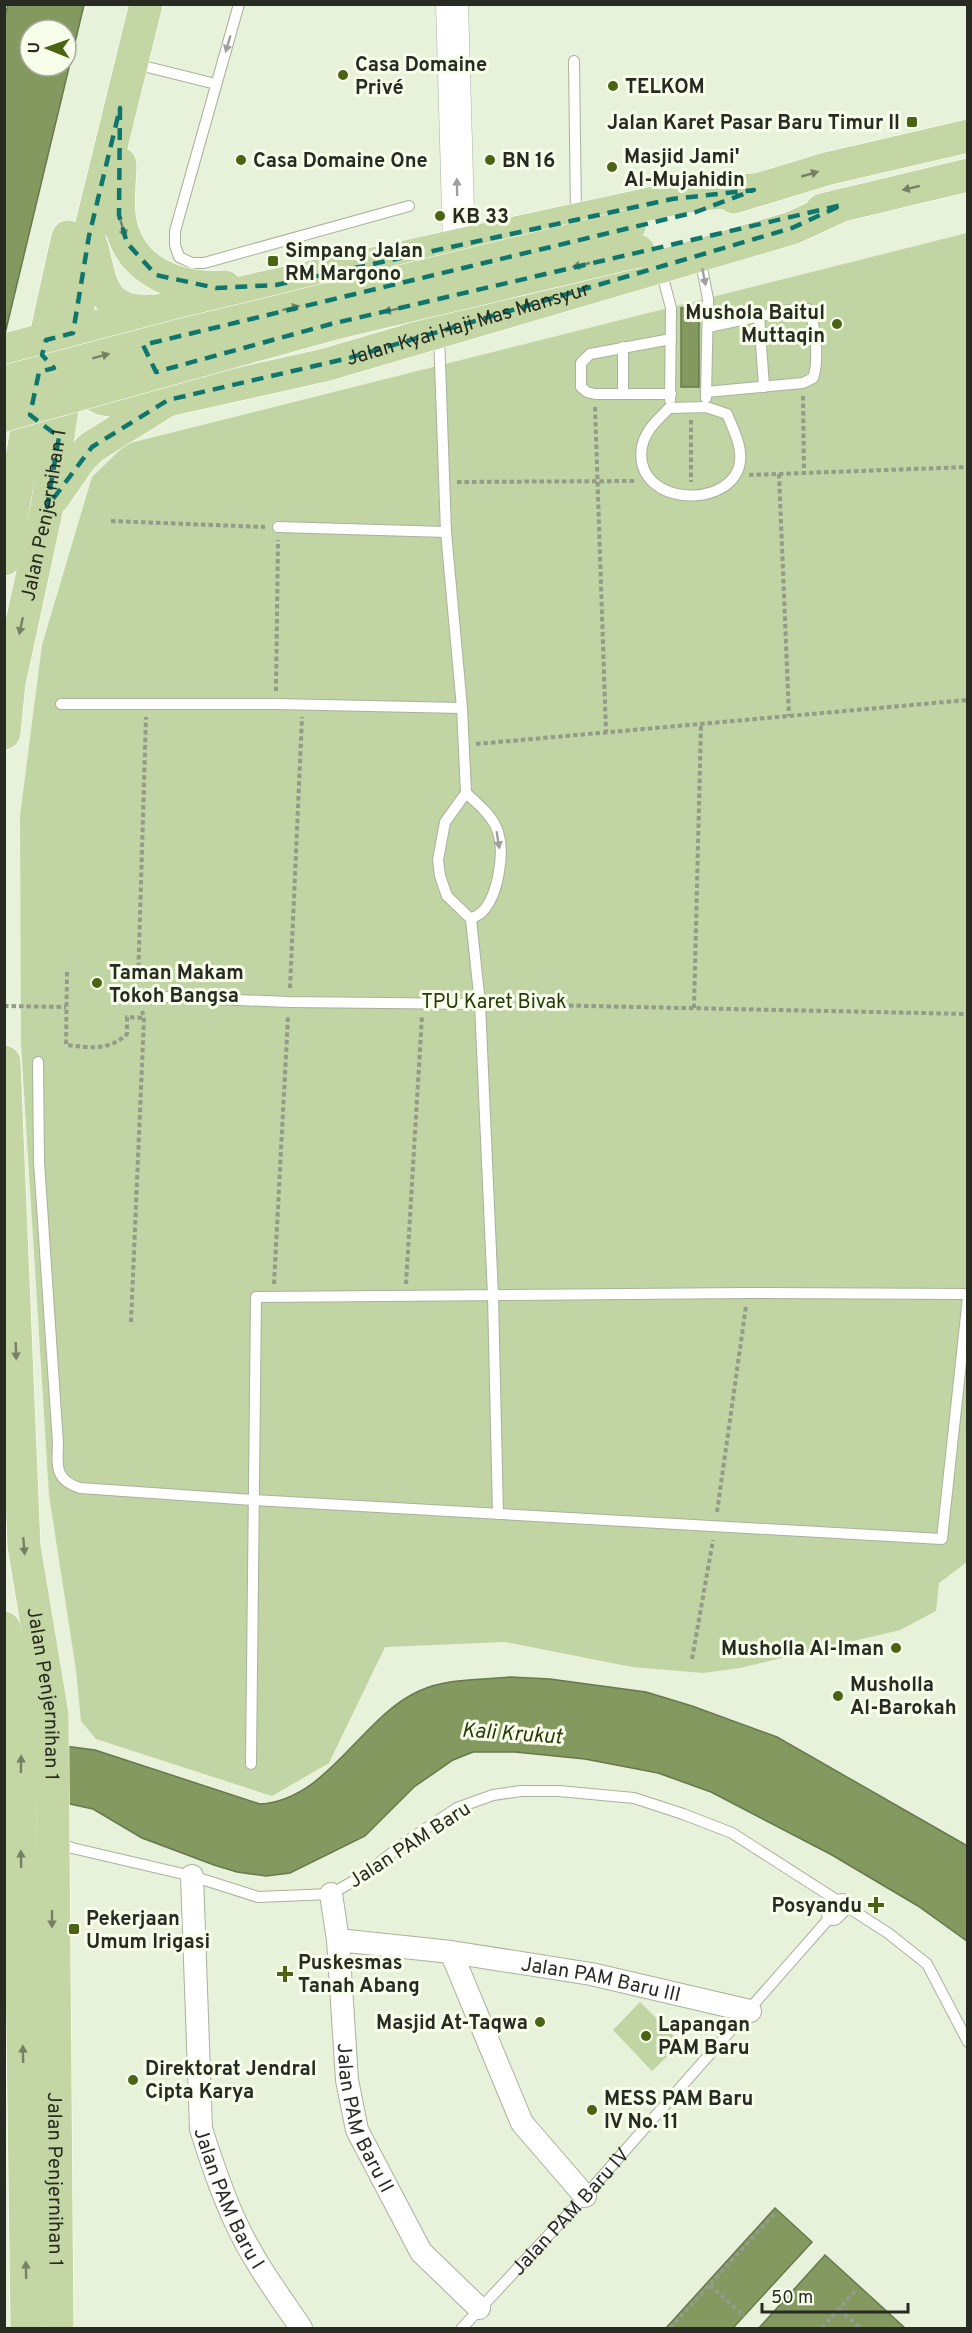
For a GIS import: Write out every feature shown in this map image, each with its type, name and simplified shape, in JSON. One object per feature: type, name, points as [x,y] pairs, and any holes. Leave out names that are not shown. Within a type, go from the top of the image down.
[{"type":"main road","points":[[36,345],[123,4]]},
{"type":"main road","points":[[36,345],[89,236],[146,4]]},
{"type":"main road","points":[[120,108],[119,215],[127,243],[139,261],[156,274],[179,283],[216,288],[276,285]]},
{"type":"main road","name":"Jalan Kyai Haji Mas Mansyur","points":[[754,190],[700,194],[576,219],[162,310],[36,345],[67,379],[103,399],[117,401],[168,400],[325,365],[439,332],[643,248],[696,212],[754,190],[826,169],[968,136]]},
{"type":"main road","name":"Jalan Kyai Haji Mas Mansyur","points":[[12,417],[331,324],[643,248],[968,175]]},
{"type":"main road","name":"Jalan Kyai Haji Mas Mansyur","points":[[643,248],[700,256],[792,228],[842,205]]},
{"type":"main road","points":[[89,236],[99,277],[110,301],[130,311],[162,310]]},
{"type":"main road","points":[[162,310],[148,334],[144,350],[148,364],[161,375],[190,376],[288,353],[309,356],[325,365]]},
{"type":"main road","name":"Jalan Penjernihan 1","points":[[4,559],[12,417],[36,345]]},
{"type":"main road","name":"Jalan Penjernihan 1","points":[[4,733],[9,683],[47,507],[67,379]]},
{"type":"main road","points":[[47,507],[80,459],[98,443],[168,400]]},
{"type":"main road","points":[[12,417],[59,437],[123,428]]},
{"type":"main road","name":"Jalan Penjernihan 1","points":[[4,1062],[24,1546],[37,1713],[52,1830],[57,2328]]},
{"type":"main road","name":"Jalan Penjernihan 1","points":[[4,1628],[37,1713],[20,1816],[14,2100],[19,2315]]},
{"type":"street","points":[[452,4],[459,245]]},
{"type":"street","name":"Jalan PAM Baru I","points":[[192,1876],[201,2129],[236,2223],[265,2274],[301,2328]]},
{"type":"street","name":"Jalan PAM Baru II","points":[[331,1894],[338,1940],[347,2080],[357,2130],[421,2252],[479,2308]]},
{"type":"street","name":"Jalan PAM Baru III","points":[[338,1940],[451,1952],[591,1974],[750,2011]]},
{"type":"street","points":[[451,1952],[522,2122],[585,2196]]},
{"type":"lane","points":[[239,4],[175,231],[175,245],[179,257],[192,263],[204,262],[409,207]]},
{"type":"lane","points":[[574,61],[576,219]]},
{"type":"lane","points":[[131,63],[216,84]]},
{"type":"lane","points":[[643,248],[670,308],[671,339],[669,408],[648,431],[642,443],[641,456],[644,469],[651,481],[661,490],[673,495],[692,495],[719,489],[735,475],[740,464],[740,448],[727,414],[706,407],[669,408]]},
{"type":"lane","points":[[700,256],[707,292],[706,407]]},
{"type":"lane","points":[[706,392],[803,383],[813,378],[816,368],[813,318],[808,309],[799,308],[708,327]]},
{"type":"lane","points":[[759,316],[764,387]]},
{"type":"lane","points":[[439,332],[446,532],[462,708],[466,793],[445,822],[438,860],[440,876],[447,896],[471,920],[480,1004],[493,1296],[498,1514]]},
{"type":"lane","points":[[671,339],[590,354],[581,363],[581,387],[587,392],[595,394],[671,394]]},
{"type":"lane","points":[[623,347],[623,394]]},
{"type":"lane","points":[[278,527],[446,532]]},
{"type":"lane","points":[[61,704],[276,704],[462,708]]},
{"type":"lane","points":[[466,793],[488,815],[498,832],[500,856],[499,877],[492,895],[483,911],[471,920]]},
{"type":"lane","points":[[138,996],[289,1002],[480,1004]]},
{"type":"lane","points":[[38,1062],[39,1162],[58,1444],[57,1469],[70,1485],[80,1488],[253,1500],[942,1539],[968,1296],[748,1293],[256,1297],[253,1500],[251,1764]]},
{"type":"lane","name":"Jalan PAM Baru","points":[[52,1830],[72,1848],[192,1876],[258,1897],[331,1894],[364,1875],[403,1844],[457,1808],[493,1795],[521,1791],[559,1791],[634,1798],[732,1833],[838,1910],[888,1934],[927,1964],[968,2042]]},
{"type":"lane","name":"Jalan PAM Baru IV","points":[[462,2328],[585,2196],[838,1910]]},
{"type":"path","points":[[803,383],[804,473]]},
{"type":"path","points":[[595,394],[606,732]]},
{"type":"path","points":[[691,408],[692,495]]},
{"type":"path","points":[[735,475],[968,467]]},
{"type":"path","points":[[779,474],[789,716]]},
{"type":"path","points":[[444,482],[651,481]]},
{"type":"path","points":[[111,521],[278,527],[276,704]]},
{"type":"path","points":[[464,745],[968,700]]},
{"type":"path","points":[[131,1322],[144,1018],[138,996],[137,970],[147,704]]},
{"type":"path","points":[[694,1008],[701,724]]},
{"type":"path","points":[[67,972],[66,1045],[103,1047],[117,1043],[127,1034],[127,1017],[144,1018]]},
{"type":"path","points":[[405,1296],[423,1003]]},
{"type":"path","points":[[480,1004],[968,1014]]},
{"type":"path","points":[[4,1006],[66,1007]]},
{"type":"path","points":[[692,1659],[715,1526],[748,1293]]},
{"type":"path","points":[[670,2328],[775,2213]]},
{"type":"path","points":[[710,2285],[744,2316]]},
{"type":"path","points":[[822,2328],[856,2290]]},
{"type":"path","points":[[839,2309],[860,2328]]},
{"type":"highlighted area","points":[[120,108],[119,215],[127,243],[156,275],[216,288],[276,285],[672,199],[754,190],[696,212],[143,345],[156,372],[331,324],[842,205],[792,228],[349,358],[168,400],[92,447],[47,507],[59,437],[30,415],[39,372],[54,368],[42,355],[46,340],[73,333],[89,236]]},
{"type":"green space","name":"TPU Karet Bivak","points":[[967,233],[967,1562],[939,1583],[936,1611],[900,1630],[740,1668],[703,1673],[632,1667],[505,1642],[385,1647],[329,1763],[272,1796],[96,1739],[81,1721],[76,1670],[49,1495],[21,1043],[20,816],[42,645],[92,477],[126,444]]},
{"type":"green space","name":"Lapangan PAM Baru","points":[[640,2002],[681,2043],[652,2071],[613,2030]]},
{"type":"water","points":[[8,5],[84,5],[78,30],[78,18],[18,18],[18,78],[66,78],[5,334],[4,19]]},
{"type":"water","points":[[681,308],[699,308],[699,387],[681,387]]},
{"type":"water","name":"Kali Krukut","points":[[510,1677],[550,1679],[646,1692],[777,1737],[964,1844],[968,1847],[967,1941],[918,1906],[832,1855],[711,1792],[658,1773],[585,1759],[515,1752],[473,1752],[453,1760],[414,1787],[365,1836],[290,1873],[266,1876],[237,1872],[214,1865],[142,1838],[93,1809],[5,1790],[4,1738],[95,1750],[260,1804],[284,1799],[305,1788],[325,1773],[379,1719],[398,1703],[419,1691],[464,1680]]},
{"type":"water","points":[[775,2208],[812,2242],[733,2328],[666,2328]]},
{"type":"water","points":[[825,2255],[836,2265],[905,2328],[759,2328]]},
{"type":"place","name":"Casa Domaine Privé","points":[[343,75]]},
{"type":"place","name":"TELKOM","points":[[613,86]]},
{"type":"place","name":"Jalan Karet Pasar Baru Timur II","points":[[912,122]]},
{"type":"place","name":"Casa Domaine One","points":[[241,160]]},
{"type":"place","name":"BN 16","points":[[490,160]]},
{"type":"place","name":"Masjid Jami' Al-Mujahidin","points":[[612,167]]},
{"type":"place","name":"KB 33","points":[[440,216]]},
{"type":"place","name":"Simpang Jalan RM Margono","points":[[273,261]]},
{"type":"place","name":"Mushola Baitul Muttaqin","points":[[837,324]]},
{"type":"place","name":"Taman Makam Tokoh Bangsa","points":[[97,983]]},
{"type":"place","name":"Musholla Al-Iman","points":[[896,1648]]},
{"type":"place","name":"Musholla Al-Barokah","points":[[838,1696]]},
{"type":"place","name":"Posyandu","points":[[876,1905]]},
{"type":"place","name":"Pekerjaan Umum Irigasi","points":[[74,1929]]},
{"type":"place","name":"Puskesmas Tanah Abang","points":[[285,1974]]},
{"type":"place","name":"Masjid At-Taqwa","points":[[540,2022]]},
{"type":"place","name":"Lapangan PAM Baru","points":[[646,2036]]},
{"type":"place","name":"Direktorat Jendral Cipta Karya","points":[[133,2080]]},
{"type":"place","name":"MESS PAM Baru IV No. 11","points":[[592,2110]]}]
